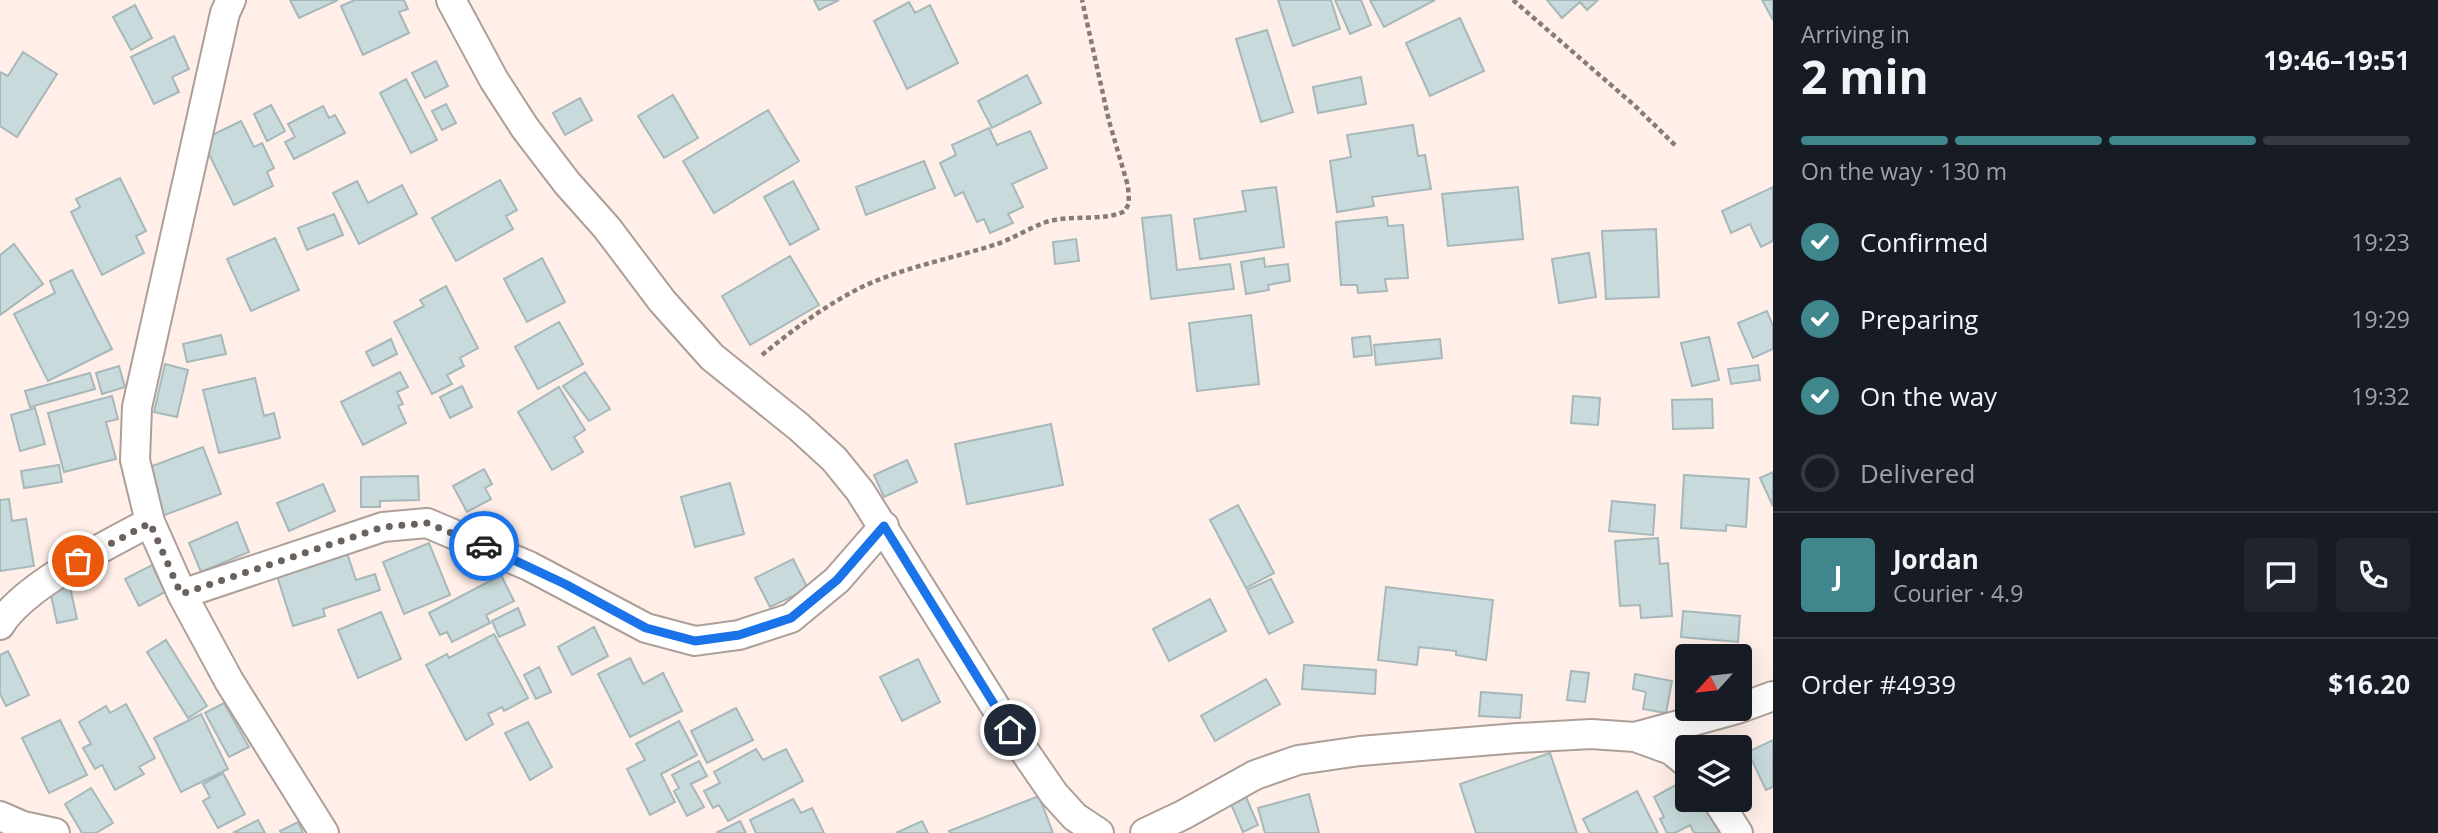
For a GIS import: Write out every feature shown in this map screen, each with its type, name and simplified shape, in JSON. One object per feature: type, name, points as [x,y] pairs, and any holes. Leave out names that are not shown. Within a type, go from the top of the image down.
[{"type":"street","points":[[231,0],[225,13],[138,407],[135,460],[150,523],[181,594],[229,681],[324,833]]},
{"type":"street","points":[[452,0],[494,80],[525,128],[607,228],[662,301],[712,358],[834,459],[860,491],[1054,794],[1075,817],[1099,833]]},
{"type":"street","points":[[0,625],[6,616],[33,593],[78,561],[150,523]]},
{"type":"street","points":[[181,594],[383,527],[427,523],[529,566],[646,628],[695,641],[739,635],[791,618],[837,580],[884,526]]},
{"type":"street","points":[[1752,703],[1773,696]]},
{"type":"street","points":[[1635,737],[1692,721]]},
{"type":"street","points":[[1145,833],[1255,775],[1298,760],[1360,751],[1518,737],[1591,734],[1635,737],[1675,753]]},
{"type":"street","points":[[1725,812],[1738,833]]},
{"type":"street","points":[[0,816],[46,832]]},
{"type":"path","points":[[734,377],[798,326],[865,285],[1000,243],[1056,219],[1108,216],[1125,211],[1129,203],[1128,186],[1109,121],[1082,0]]},
{"type":"path","points":[[1513,0],[1634,105],[1677,147]]},
{"type":"building","points":[[290,0],[338,0],[299,18]]},
{"type":"building","points":[[355,0],[404,0],[408,9],[399,12],[409,33],[363,55],[341,6]]},
{"type":"building","points":[[814,0],[839,0],[819,10]]},
{"type":"building","points":[[1278,0],[1331,0],[1340,29],[1293,46]]},
{"type":"building","points":[[1335,0],[1361,0],[1371,25],[1350,34]]},
{"type":"building","points":[[1370,0],[1435,0],[1384,27]]},
{"type":"building","points":[[1547,0],[1598,0],[1587,10],[1580,2],[1562,18]]},
{"type":"building","points":[[1762,0],[1773,0],[1773,20]]},
{"type":"building","points":[[909,2],[915,13],[930,5],[958,63],[907,89],[874,21]]},
{"type":"building","points":[[135,5],[152,38],[131,50],[113,17]]},
{"type":"building","points":[[1460,18],[1484,71],[1430,96],[1406,43]]},
{"type":"building","points":[[1267,30],[1293,112],[1261,122],[1236,39]]},
{"type":"building","points":[[174,36],[189,69],[172,77],[179,92],[154,104],[131,57]]},
{"type":"building","points":[[23,52],[57,74],[17,137],[0,126],[0,72],[8,76]]},
{"type":"building","points":[[436,61],[448,86],[425,98],[412,73]]},
{"type":"building","points":[[1027,75],[1041,103],[992,128],[978,101]]},
{"type":"building","points":[[1361,77],[1366,104],[1318,113],[1313,87]]},
{"type":"building","points":[[406,79],[437,140],[411,153],[380,93]]},
{"type":"building","points":[[673,95],[698,138],[664,158],[638,116]]},
{"type":"building","points":[[580,98],[592,120],[565,135],[553,113]]},
{"type":"building","points":[[446,104],[456,123],[442,130],[432,111]]},
{"type":"building","points":[[271,105],[285,131],[267,141],[254,114]]},
{"type":"building","points":[[323,106],[329,118],[335,115],[345,133],[294,159],[285,142],[295,137],[288,124]]},
{"type":"building","points":[[768,110],[799,161],[714,213],[683,161]]},
{"type":"building","points":[[241,121],[254,147],[262,143],[274,168],[267,172],[273,186],[234,205],[202,140]]},
{"type":"building","points":[[1413,125],[1418,156],[1425,155],[1431,189],[1372,197],[1374,206],[1337,212],[1330,161],[1351,157],[1347,135]]},
{"type":"building","points":[[989,128],[997,145],[1030,131],[1047,168],[1012,184],[1023,207],[1008,214],[1013,223],[990,233],[984,219],[977,222],[963,192],[955,196],[940,163],[956,155],[952,145]]},
{"type":"building","points":[[924,161],[935,188],[866,215],[856,187]]},
{"type":"building","points":[[120,178],[146,231],[136,236],[144,253],[102,275],[71,212],[80,207],[76,199]]},
{"type":"building","points":[[500,180],[517,210],[506,216],[513,229],[456,261],[432,218]]},
{"type":"building","points":[[357,181],[368,203],[402,185],[417,214],[359,244],[333,193]]},
{"type":"building","points":[[793,181],[819,229],[790,245],[764,197]]},
{"type":"building","points":[[1276,187],[1284,247],[1200,259],[1194,219],[1246,211],[1242,191]]},
{"type":"building","points":[[1518,187],[1523,239],[1448,246],[1442,194]]},
{"type":"building","points":[[1773,187],[1773,241],[1761,247],[1750,224],[1731,233],[1722,211]]},
{"type":"building","points":[[334,214],[343,235],[307,250],[298,228]]},
{"type":"building","points":[[1171,215],[1177,270],[1230,264],[1234,289],[1151,299],[1142,218]]},
{"type":"building","points":[[1387,217],[1388,226],[1403,225],[1408,278],[1385,279],[1387,291],[1358,293],[1357,285],[1341,285],[1336,222]]},
{"type":"building","points":[[1656,229],[1659,297],[1606,299],[1602,231]]},
{"type":"building","points":[[275,238],[299,290],[251,311],[227,259]]},
{"type":"building","points":[[1076,239],[1079,261],[1055,264],[1053,242]]},
{"type":"building","points":[[14,244],[43,284],[0,315],[0,255]]},
{"type":"building","points":[[1589,253],[1596,297],[1559,303],[1552,259]]},
{"type":"building","points":[[790,256],[819,305],[750,345],[722,296]]},
{"type":"building","points":[[542,258],[565,302],[527,322],[504,279]]},
{"type":"building","points":[[1264,258],[1265,267],[1288,264],[1290,281],[1268,285],[1269,290],[1246,294],[1241,262]]},
{"type":"building","points":[[72,270],[112,349],[48,381],[14,314],[55,293],[50,281]]},
{"type":"building","points":[[446,286],[478,348],[460,358],[464,366],[447,375],[452,384],[432,394],[394,322],[424,306],[420,300]]},
{"type":"building","points":[[1767,311],[1773,326],[1773,349],[1753,358],[1738,323]]},
{"type":"building","points":[[1251,315],[1259,384],[1197,391],[1189,323]]},
{"type":"building","points":[[559,322],[583,364],[538,389],[515,347]]},
{"type":"building","points":[[221,335],[226,354],[187,362],[183,344]]},
{"type":"building","points":[[1370,336],[1372,355],[1354,357],[1352,338]]},
{"type":"building","points":[[1709,337],[1719,380],[1692,386],[1681,343]]},
{"type":"building","points":[[391,339],[397,354],[373,366],[366,352]]},
{"type":"building","points":[[1440,339],[1442,358],[1376,365],[1374,345]]},
{"type":"building","points":[[165,364],[188,370],[177,417],[154,412]]},
{"type":"building","points":[[1758,365],[1760,380],[1731,384],[1728,369]]},
{"type":"building","points":[[119,366],[125,387],[102,394],[96,373]]},
{"type":"building","points":[[400,372],[408,387],[397,392],[403,404],[398,406],[406,423],[363,445],[341,402]]},
{"type":"building","points":[[585,372],[610,409],[589,421],[563,386]]},
{"type":"building","points":[[90,373],[95,389],[30,407],[25,391]]},
{"type":"building","points":[[255,378],[264,416],[274,413],[280,438],[219,453],[203,390]]},
{"type":"building","points":[[462,386],[472,407],[450,418],[440,397]]},
{"type":"building","points":[[559,387],[585,430],[574,437],[583,452],[552,470],[518,412]]},
{"type":"building","points":[[112,396],[118,419],[106,422],[116,459],[64,472],[48,413]]},
{"type":"building","points":[[1573,396],[1600,398],[1598,425],[1571,423]]},
{"type":"building","points":[[1712,399],[1713,428],[1673,429],[1672,400]]},
{"type":"building","points":[[35,408],[45,444],[20,451],[11,415]]},
{"type":"building","points":[[1051,424],[1063,485],[967,504],[955,444]]},
{"type":"building","points":[[203,447],[221,494],[162,516],[144,469]]},
{"type":"building","points":[[907,460],[917,482],[884,497],[874,475]]},
{"type":"building","points":[[59,465],[62,482],[24,488],[21,471]]},
{"type":"building","points":[[484,469],[492,484],[485,488],[491,499],[467,512],[453,486]]},
{"type":"building","points":[[1773,472],[1773,506],[1760,478]]},
{"type":"building","points":[[1684,475],[1749,479],[1746,527],[1726,525],[1726,531],[1681,528]]},
{"type":"building","points":[[418,476],[419,500],[380,501],[380,507],[361,507],[361,477]]},
{"type":"building","points":[[730,483],[744,534],[695,547],[681,497]]},
{"type":"building","points":[[323,484],[335,511],[289,531],[277,503]]},
{"type":"building","points":[[9,499],[12,521],[26,519],[34,566],[0,571],[0,500]]},
{"type":"building","points":[[1612,501],[1655,505],[1653,535],[1609,531]]},
{"type":"building","points":[[1238,505],[1274,573],[1246,588],[1210,520]]},
{"type":"building","points":[[237,522],[249,552],[201,572],[189,543]]},
{"type":"building","points":[[1658,538],[1660,564],[1668,563],[1672,616],[1641,618],[1640,605],[1620,606],[1615,541]]},
{"type":"building","points":[[429,543],[450,595],[404,614],[383,562]]},
{"type":"building","points":[[347,553],[356,580],[375,574],[380,590],[323,609],[325,616],[293,626],[277,576]]},
{"type":"building","points":[[793,559],[808,589],[770,607],[755,578]]},
{"type":"building","points":[[152,565],[165,592],[139,606],[125,579]]},
{"type":"building","points":[[501,575],[514,601],[486,615],[490,623],[452,642],[447,632],[440,635],[429,613]]},
{"type":"building","points":[[1271,579],[1293,622],[1269,634],[1247,590]]},
{"type":"building","points":[[69,582],[77,619],[57,623],[49,586]]},
{"type":"building","points":[[1386,587],[1493,600],[1486,660],[1456,655],[1456,651],[1419,647],[1417,665],[1378,660]]},
{"type":"building","points":[[1210,599],[1226,631],[1169,661],[1153,629]]},
{"type":"building","points":[[518,608],[525,625],[499,637],[492,621]]},
{"type":"building","points":[[1683,611],[1740,616],[1738,642],[1681,637]]},
{"type":"building","points":[[381,612],[401,659],[358,678],[338,630]]},
{"type":"building","points":[[594,627],[608,656],[572,675],[558,647]]},
{"type":"building","points":[[494,634],[528,698],[504,711],[502,707],[488,714],[493,724],[466,740],[426,665],[447,654],[449,658]]},
{"type":"building","points":[[166,640],[207,706],[188,718],[147,652]]},
{"type":"building","points":[[8,651],[29,695],[6,706],[0,694],[0,655]]},
{"type":"building","points":[[630,658],[643,684],[663,673],[682,711],[630,737],[598,674]]},
{"type":"building","points":[[918,659],[940,702],[902,721],[880,677]]},
{"type":"building","points":[[1304,665],[1376,670],[1375,694],[1302,689]]},
{"type":"building","points":[[539,667],[551,692],[536,699],[524,675]]},
{"type":"building","points":[[1571,671],[1589,673],[1585,702],[1567,700]]},
{"type":"building","points":[[1635,674],[1672,681],[1666,713],[1643,709],[1646,692],[1633,689]]},
{"type":"building","points":[[1266,679],[1280,704],[1215,741],[1201,716]]},
{"type":"building","points":[[1481,692],[1522,695],[1520,718],[1479,716]]},
{"type":"building","points":[[224,703],[249,747],[229,757],[205,713]]},
{"type":"building","points":[[126,704],[155,758],[139,767],[144,774],[115,790],[102,765],[95,769],[83,748],[91,744],[79,722],[106,706],[110,713]]},
{"type":"building","points":[[736,708],[753,740],[707,763],[691,731]]},
{"type":"building","points":[[201,714],[228,769],[181,792],[154,738]]},
{"type":"building","points":[[60,720],[87,775],[49,793],[22,738]]},
{"type":"building","points":[[679,721],[697,755],[661,774],[675,802],[650,815],[627,769],[645,760],[636,744]]},
{"type":"building","points":[[528,722],[552,767],[530,780],[505,733]]},
{"type":"building","points":[[1773,740],[1773,787],[1766,790],[1752,760],[1752,750]]},
{"type":"building","points":[[756,749],[763,760],[786,749],[803,781],[728,821],[719,805],[713,808],[704,791],[720,783],[714,772]]},
{"type":"building","points":[[1550,753],[1577,833],[1476,833],[1460,784]]},
{"type":"building","points":[[699,761],[707,776],[691,784],[704,807],[687,816],[674,791],[679,788],[672,775]]},
{"type":"building","points":[[223,773],[245,814],[218,828],[203,801],[210,797],[203,784]]},
{"type":"building","points":[[1675,786],[1675,812],[1712,812],[1722,830],[1718,833],[1694,833],[1690,825],[1675,833],[1667,833],[1660,819],[1664,817],[1654,797]]},
{"type":"building","points":[[91,788],[113,823],[96,833],[82,833],[65,804]]},
{"type":"building","points":[[1637,791],[1658,833],[1590,833],[1583,819]]},
{"type":"building","points":[[1309,794],[1319,833],[1265,833],[1258,808]]},
{"type":"building","points":[[1039,796],[1053,833],[949,831]]},
{"type":"building","points":[[1246,797],[1258,825],[1243,832],[1231,804]]},
{"type":"building","points":[[793,799],[801,813],[812,808],[824,833],[756,833],[750,820]]},
{"type":"building","points":[[258,820],[265,833],[233,833]]},
{"type":"building","points":[[740,821],[746,833],[716,833]]},
{"type":"building","points":[[922,821],[928,833],[896,833]]},
{"type":"building","points":[[298,822],[303,833],[281,833],[280,831]]},
{"type":"way so far","points":[[78,561],[150,523],[181,594],[383,527],[427,523],[484,546]]},
{"type":"route","points":[[484,546],[583,593],[646,628],[695,641],[739,635],[791,618],[837,580],[884,526],[1010,730]]}]
